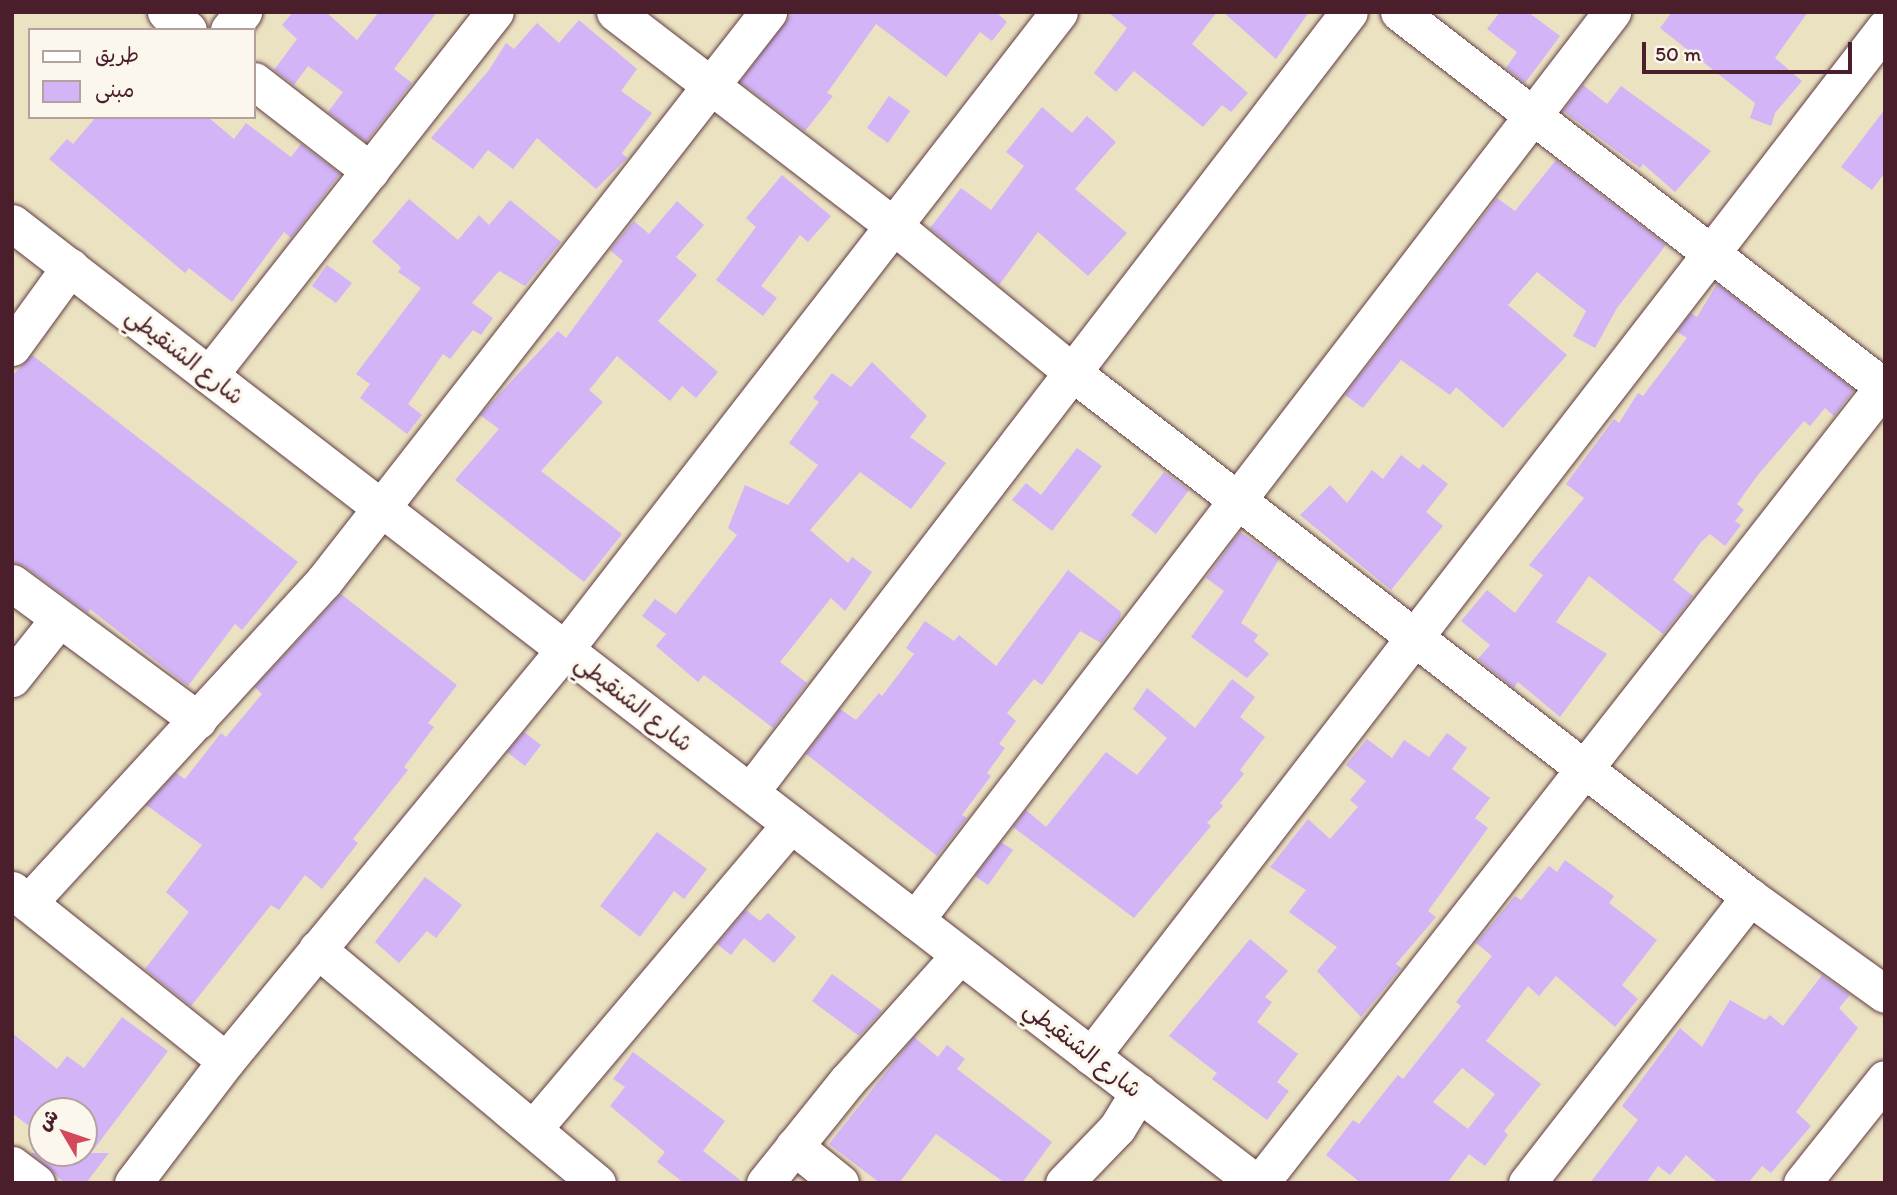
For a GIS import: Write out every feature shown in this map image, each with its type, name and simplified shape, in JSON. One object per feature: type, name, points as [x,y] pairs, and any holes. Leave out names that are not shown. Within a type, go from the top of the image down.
[{"type":"street","points":[[166,12],[186,28]]},
{"type":"street","points":[[231,28],[243,12]]},
{"type":"street","points":[[209,375],[495,12]]},
{"type":"street","points":[[615,12],[893,225],[1073,373],[1241,499],[1750,897],[1885,995]]},
{"type":"street","points":[[226,1061],[20,897],[198,720],[324,581],[768,12]]},
{"type":"street","points":[[133,1183],[226,1061],[565,649],[1059,12]]},
{"type":"street","points":[[750,792],[1349,12]]},
{"type":"street","points":[[1258,1183],[1884,388],[1399,12]]},
{"type":"street","points":[[915,919],[1241,499],[1612,12]]},
{"type":"street","points":[[1091,1056],[1885,28]]},
{"type":"street","points":[[256,83],[370,171]]},
{"type":"street","name":"شارع الشنقيطي","points":[[12,223],[1258,1183]]},
{"type":"street","points":[[12,347],[70,267]]},
{"type":"street","points":[[12,583],[198,720]]},
{"type":"street","points":[[12,678],[59,619]]},
{"type":"street","points":[[533,1129],[791,824]]},
{"type":"street","points":[[1527,1183],[1750,897]]},
{"type":"street","points":[[317,949],[597,1183]]},
{"type":"street","points":[[765,1183],[960,955]]},
{"type":"street","points":[[1802,1183],[1885,1079]]},
{"type":"street","points":[[1064,1183],[1118,1128],[1139,1092]]},
{"type":"street","points":[[794,1146],[841,1183]]},
{"type":"street","points":[[12,1165],[37,1183]]},
{"type":"building","points":[[293,12],[326,12],[357,40],[379,12],[437,12],[394,69],[412,83],[366,142],[328,112],[343,92],[308,66],[294,85],[274,70],[297,39],[282,25]]},
{"type":"building","points":[[793,12],[996,12],[1007,22],[992,41],[980,32],[946,77],[876,24],[827,93],[833,96],[805,131],[740,82]]},
{"type":"building","points":[[1108,12],[1217,12],[1192,44],[1248,93],[1231,112],[1222,105],[1203,127],[1134,71],[1116,92],[1094,73],[1127,28]]},
{"type":"building","points":[[1223,12],[1309,12],[1276,59]]},
{"type":"building","points":[[1500,12],[1528,12],[1560,36],[1525,83],[1506,68],[1517,52],[1487,29]]},
{"type":"building","points":[[1672,12],[1808,12],[1775,58],[1802,81],[1775,113],[1771,126],[1750,118],[1755,103],[1660,28]]},
{"type":"building","points":[[579,20],[637,69],[621,91],[652,113],[622,153],[627,158],[596,189],[537,138],[513,169],[488,150],[473,169],[431,138],[489,70],[506,43],[514,49],[537,23],[559,43]]},
{"type":"building","points":[[1583,85],[1607,104],[1621,86],[1711,151],[1675,192],[1643,164],[1640,168],[1563,111]]},
{"type":"building","points":[[889,96],[910,111],[888,143],[867,128]]},
{"type":"building","points":[[1042,107],[1072,133],[1087,116],[1116,142],[1075,189],[1127,233],[1088,276],[1038,232],[999,285],[930,228],[961,188],[991,210],[1024,166],[1006,152]]},
{"type":"building","points":[[1885,109],[1885,172],[1872,190],[1841,167]]},
{"type":"building","points":[[94,119],[210,119],[234,139],[246,123],[291,157],[301,144],[340,174],[291,238],[284,232],[232,302],[189,268],[185,273],[49,159],[67,139],[73,144]]},
{"type":"building","points":[[1556,160],[1666,245],[1617,308],[1595,348],[1573,336],[1586,311],[1537,272],[1508,305],[1567,355],[1503,428],[1456,387],[1450,395],[1401,360],[1363,408],[1345,395],[1497,198],[1515,211]]},
{"type":"building","points":[[782,175],[831,216],[808,242],[800,235],[761,286],[777,298],[763,316],[716,280],[756,227],[746,218]]},
{"type":"building","points":[[409,199],[458,240],[479,215],[489,225],[510,200],[561,242],[525,286],[499,271],[472,303],[493,318],[481,335],[473,330],[450,359],[443,354],[408,404],[422,415],[407,434],[360,398],[370,384],[356,374],[421,288],[398,272],[401,267],[372,242]]},
{"type":"building","points":[[677,201],[704,225],[676,257],[697,275],[658,321],[718,372],[696,398],[682,386],[670,401],[617,356],[589,390],[603,402],[541,471],[622,534],[584,582],[455,480],[499,429],[480,415],[558,331],[566,338],[623,261],[610,250],[634,221],[649,234]]},
{"type":"building","points":[[327,265],[352,283],[336,303],[312,286]]},
{"type":"building","points":[[1717,284],[1854,390],[1834,416],[1825,408],[1810,426],[1804,421],[1757,476],[1737,504],[1744,510],[1735,521],[1741,525],[1725,546],[1710,534],[1701,542],[1673,580],[1693,596],[1663,634],[1589,576],[1556,622],[1607,654],[1560,717],[1518,682],[1514,688],[1478,659],[1490,645],[1461,621],[1487,590],[1515,613],[1543,575],[1529,565],[1584,498],[1566,484],[1614,419],[1619,423],[1638,393],[1643,396],[1687,338],[1677,332],[1691,313],[1697,317]]},
{"type":"building","points":[[32,355],[298,562],[242,630],[235,624],[188,686],[90,609],[88,613],[24,566],[12,562],[12,376]]},
{"type":"building","points":[[872,362],[927,416],[910,437],[946,463],[911,509],[860,472],[810,530],[848,563],[852,557],[872,572],[845,611],[831,598],[780,662],[807,683],[773,728],[704,675],[698,682],[656,646],[666,634],[642,616],[655,599],[676,614],[737,535],[728,528],[745,485],[788,505],[818,465],[789,443],[819,402],[813,398],[832,373],[851,387]]},
{"type":"building","points":[[1077,448],[1102,466],[1052,531],[1012,500],[1026,483],[1041,495]]},
{"type":"building","points":[[1401,455],[1419,469],[1423,464],[1448,484],[1426,512],[1443,526],[1391,590],[1300,515],[1330,485],[1347,503],[1372,470],[1383,479]]},
{"type":"building","points":[[1164,472],[1189,490],[1156,534],[1131,515]]},
{"type":"building","points":[[1240,532],[1279,559],[1241,623],[1258,635],[1254,641],[1269,654],[1247,678],[1191,637],[1224,591],[1206,578]]},
{"type":"building","points":[[1068,570],[1121,612],[1120,618],[1101,643],[1080,631],[1042,685],[1034,679],[1007,713],[1016,721],[999,744],[1005,748],[987,773],[991,776],[962,815],[967,818],[937,856],[806,754],[840,709],[856,720],[879,693],[882,696],[914,654],[906,648],[925,621],[954,641],[959,635],[996,666]]},
{"type":"building","points":[[341,594],[457,685],[428,723],[434,727],[404,767],[408,770],[353,839],[358,843],[322,889],[305,875],[279,910],[271,905],[191,1006],[145,969],[189,912],[166,892],[202,845],[146,805],[176,773],[185,779],[221,733],[226,737],[262,694],[255,687]]},
{"type":"building","points":[[1232,679],[1255,697],[1240,717],[1265,737],[1240,770],[1244,774],[1220,803],[1223,806],[1207,823],[1211,826],[1134,918],[1013,827],[1026,810],[1046,827],[1106,752],[1137,775],[1167,738],[1133,709],[1147,688],[1195,728]]},
{"type":"building","points":[[524,732],[541,745],[525,766],[507,752]]},
{"type":"building","points":[[1447,733],[1467,748],[1452,769],[1490,798],[1475,818],[1488,828],[1428,911],[1436,917],[1396,964],[1401,968],[1361,1017],[1317,971],[1337,947],[1289,912],[1306,890],[1270,867],[1308,819],[1330,839],[1358,807],[1350,800],[1366,781],[1346,765],[1367,739],[1392,758],[1404,740],[1429,757]]},
{"type":"building","points":[[657,832],[707,869],[684,899],[674,891],[640,937],[600,906]]},
{"type":"building","points":[[1001,842],[1013,850],[988,885],[975,876]]},
{"type":"building","points":[[1565,860],[1614,896],[1609,903],[1657,940],[1622,985],[1638,999],[1615,1027],[1556,976],[1539,996],[1528,986],[1486,1041],[1541,1084],[1504,1131],[1508,1135],[1485,1166],[1469,1154],[1447,1183],[1361,1183],[1326,1155],[1353,1120],[1359,1124],[1398,1075],[1403,1079],[1461,1006],[1456,1002],[1492,956],[1476,943],[1515,896],[1521,900],[1549,866],[1557,872]],"holes":[[[1462,1068],[1495,1094],[1468,1129],[1433,1102]]]},
{"type":"building","points":[[425,877],[462,905],[436,938],[427,931],[399,963],[375,942]]},
{"type":"building","points":[[746,910],[760,921],[768,913],[796,937],[774,963],[744,938],[731,955],[717,944]]},
{"type":"building","points":[[1250,939],[1288,971],[1265,997],[1272,1002],[1257,1022],[1298,1054],[1277,1082],[1289,1091],[1267,1120],[1212,1079],[1217,1073],[1169,1036]]},
{"type":"building","points":[[832,974],[882,1011],[859,1036],[812,1001]]},
{"type":"building","points":[[1822,975],[1850,995],[1839,1008],[1858,1028],[1796,1112],[1811,1126],[1771,1173],[1762,1166],[1748,1183],[1718,1183],[1686,1155],[1670,1175],[1658,1166],[1646,1183],[1590,1183],[1638,1120],[1622,1106],[1680,1028],[1702,1047],[1730,1000],[1765,1020],[1770,1015],[1783,1026]]},
{"type":"building","points":[[122,1017],[168,1051],[98,1144],[98,1097],[28,1097],[28,1125],[12,1113],[12,1033],[57,1069],[67,1056],[84,1068]]},
{"type":"building","points":[[914,1037],[938,1057],[947,1045],[965,1059],[957,1069],[1052,1142],[1022,1183],[1005,1183],[936,1134],[899,1183],[880,1183],[829,1144]]},
{"type":"building","points":[[633,1052],[725,1121],[703,1151],[744,1183],[684,1183],[657,1162],[665,1152],[610,1106],[625,1087],[613,1079]]},
{"type":"building","points":[[98,1153],[109,1153],[86,1183],[65,1183],[47,1167],[98,1167]]}]
